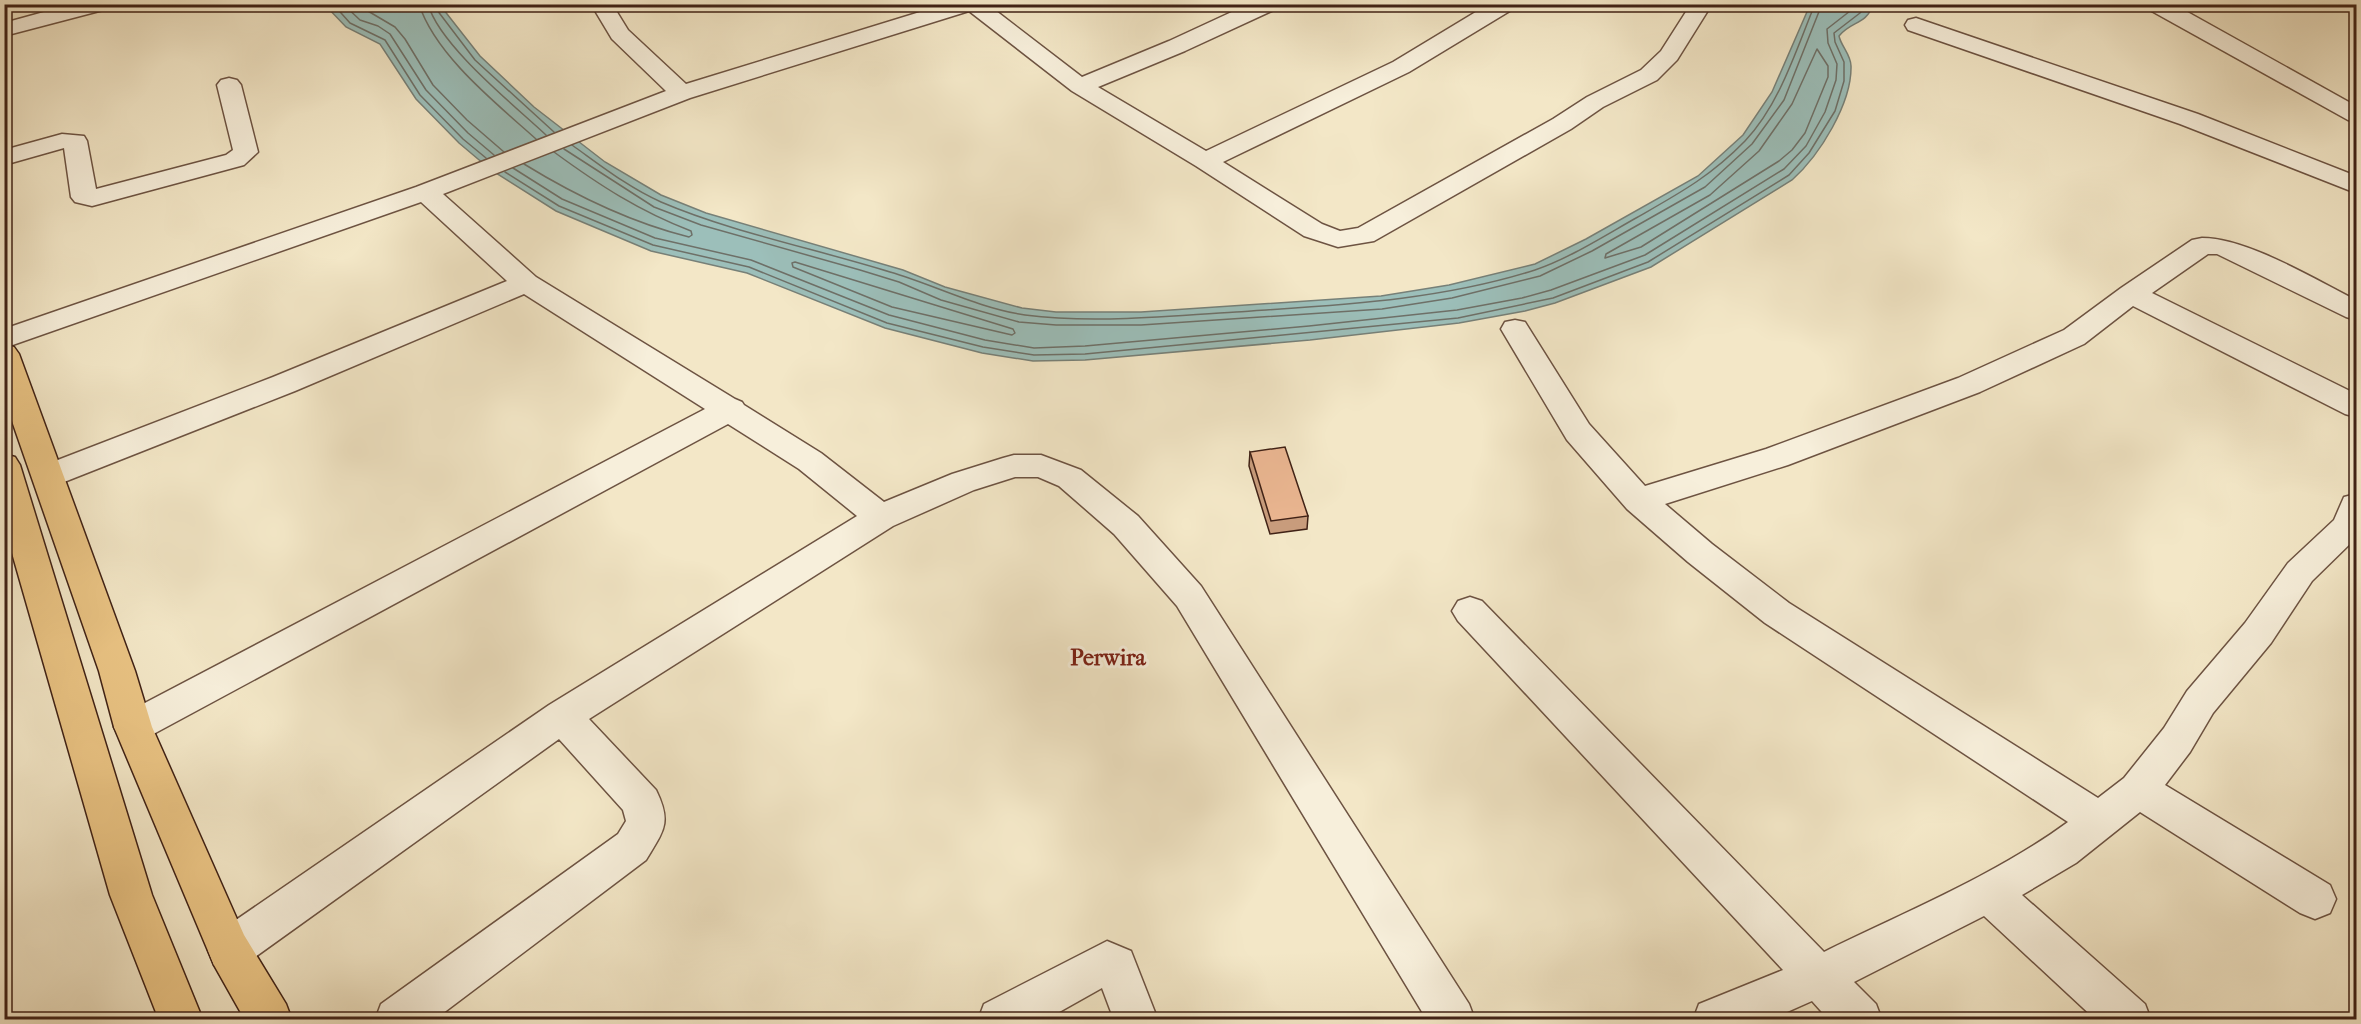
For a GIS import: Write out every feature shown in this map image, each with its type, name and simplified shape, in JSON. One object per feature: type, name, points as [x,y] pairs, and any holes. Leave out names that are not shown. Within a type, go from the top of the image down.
[{"type":"highway","points":[[4,354],[117,671],[133,727],[229,950],[270,1020]]},
{"type":"highway","points":[[7,480],[131,895],[181,1020]]},
{"type":"street","points":[[4,30],[99,4]]},
{"type":"street","points":[[601,4],[620,34],[682,93]]},
{"type":"street","points":[[4,339],[425,192],[682,93],[971,4],[1080,86],[1205,161],[1313,230],[1338,239],[1365,235],[1562,124],[1595,102],[1649,75],[1669,55],[1702,4]]},
{"type":"street","points":[[1080,86],[1177,46],[1268,4]]},
{"type":"street","points":[[1205,161],[1401,67],[1505,4]]},
{"type":"street","points":[[2156,4],[2356,115]]},
{"type":"street","points":[[1916,25],[2189,119],[2353,180]]},
{"type":"street","points":[[4,158],[62,141],[75,141],[84,197],[92,198],[235,159],[246,152],[229,85]]},
{"type":"street","points":[[425,192],[526,283],[731,409],[810,461],[881,518]]},
{"type":"street","points":[[1640,500],[1777,457],[1877,422],[1969,385],[2074,337],[2131,294],[2202,246],[2219,246],[2246,256],[2356,311]]},
{"type":"street","points":[[48,476],[284,384],[526,283]]},
{"type":"street","points":[[2131,294],[2356,407]]},
{"type":"street","points":[[1515,329],[1578,432],[1640,500],[1700,553],[1777,613],[2100,821]]},
{"type":"street","points":[[133,727],[731,409]]},
{"type":"street","points":[[229,950],[562,716],[881,518],[963,482],[1014,466],[1041,466],[1070,478],[1126,525],[1190,596],[1453,1020]]},
{"type":"street","points":[[1715,1020],[1819,977],[1988,892],[2062,850],[2100,821],[2138,790],[2177,740],[2200,702],[2258,633],[2300,572],[2353,522]]},
{"type":"street","points":[[1470,611],[1860,1020]]},
{"type":"street","points":[[397,1020],[632,847],[646,824],[642,802],[562,716]]},
{"type":"street","points":[[2138,790],[2315,899]]},
{"type":"street","points":[[1988,892],[2129,1020]]},
{"type":"street","points":[[1000,1020],[1107,962],[1116,966],[1136,1020]]},
{"type":"water","points":[[325,5],[440,5],[480,56],[534,107],[605,162],[661,195],[706,213],[903,270],[945,287],[1022,308],[1056,312],[1141,312],[1381,296],[1449,285],[1535,264],[1586,239],[1698,176],[1743,135],[1772,92],[1810,5],[1873,5],[1862,20],[1839,36],[1851,62],[1846,96],[1832,128],[1803,169],[1792,180],[1651,267],[1555,303],[1459,323],[1310,340],[1085,360],[1033,361],[982,353],[885,328],[747,273],[651,251],[556,211],[491,170],[459,143],[416,99],[380,44],[346,27]]},
{"type":"building","points":[[1285,447],[1308,516],[1271,521],[1250,452]]},
{"type":"district","name":"Perwira","points":[[1108,658]]}]
